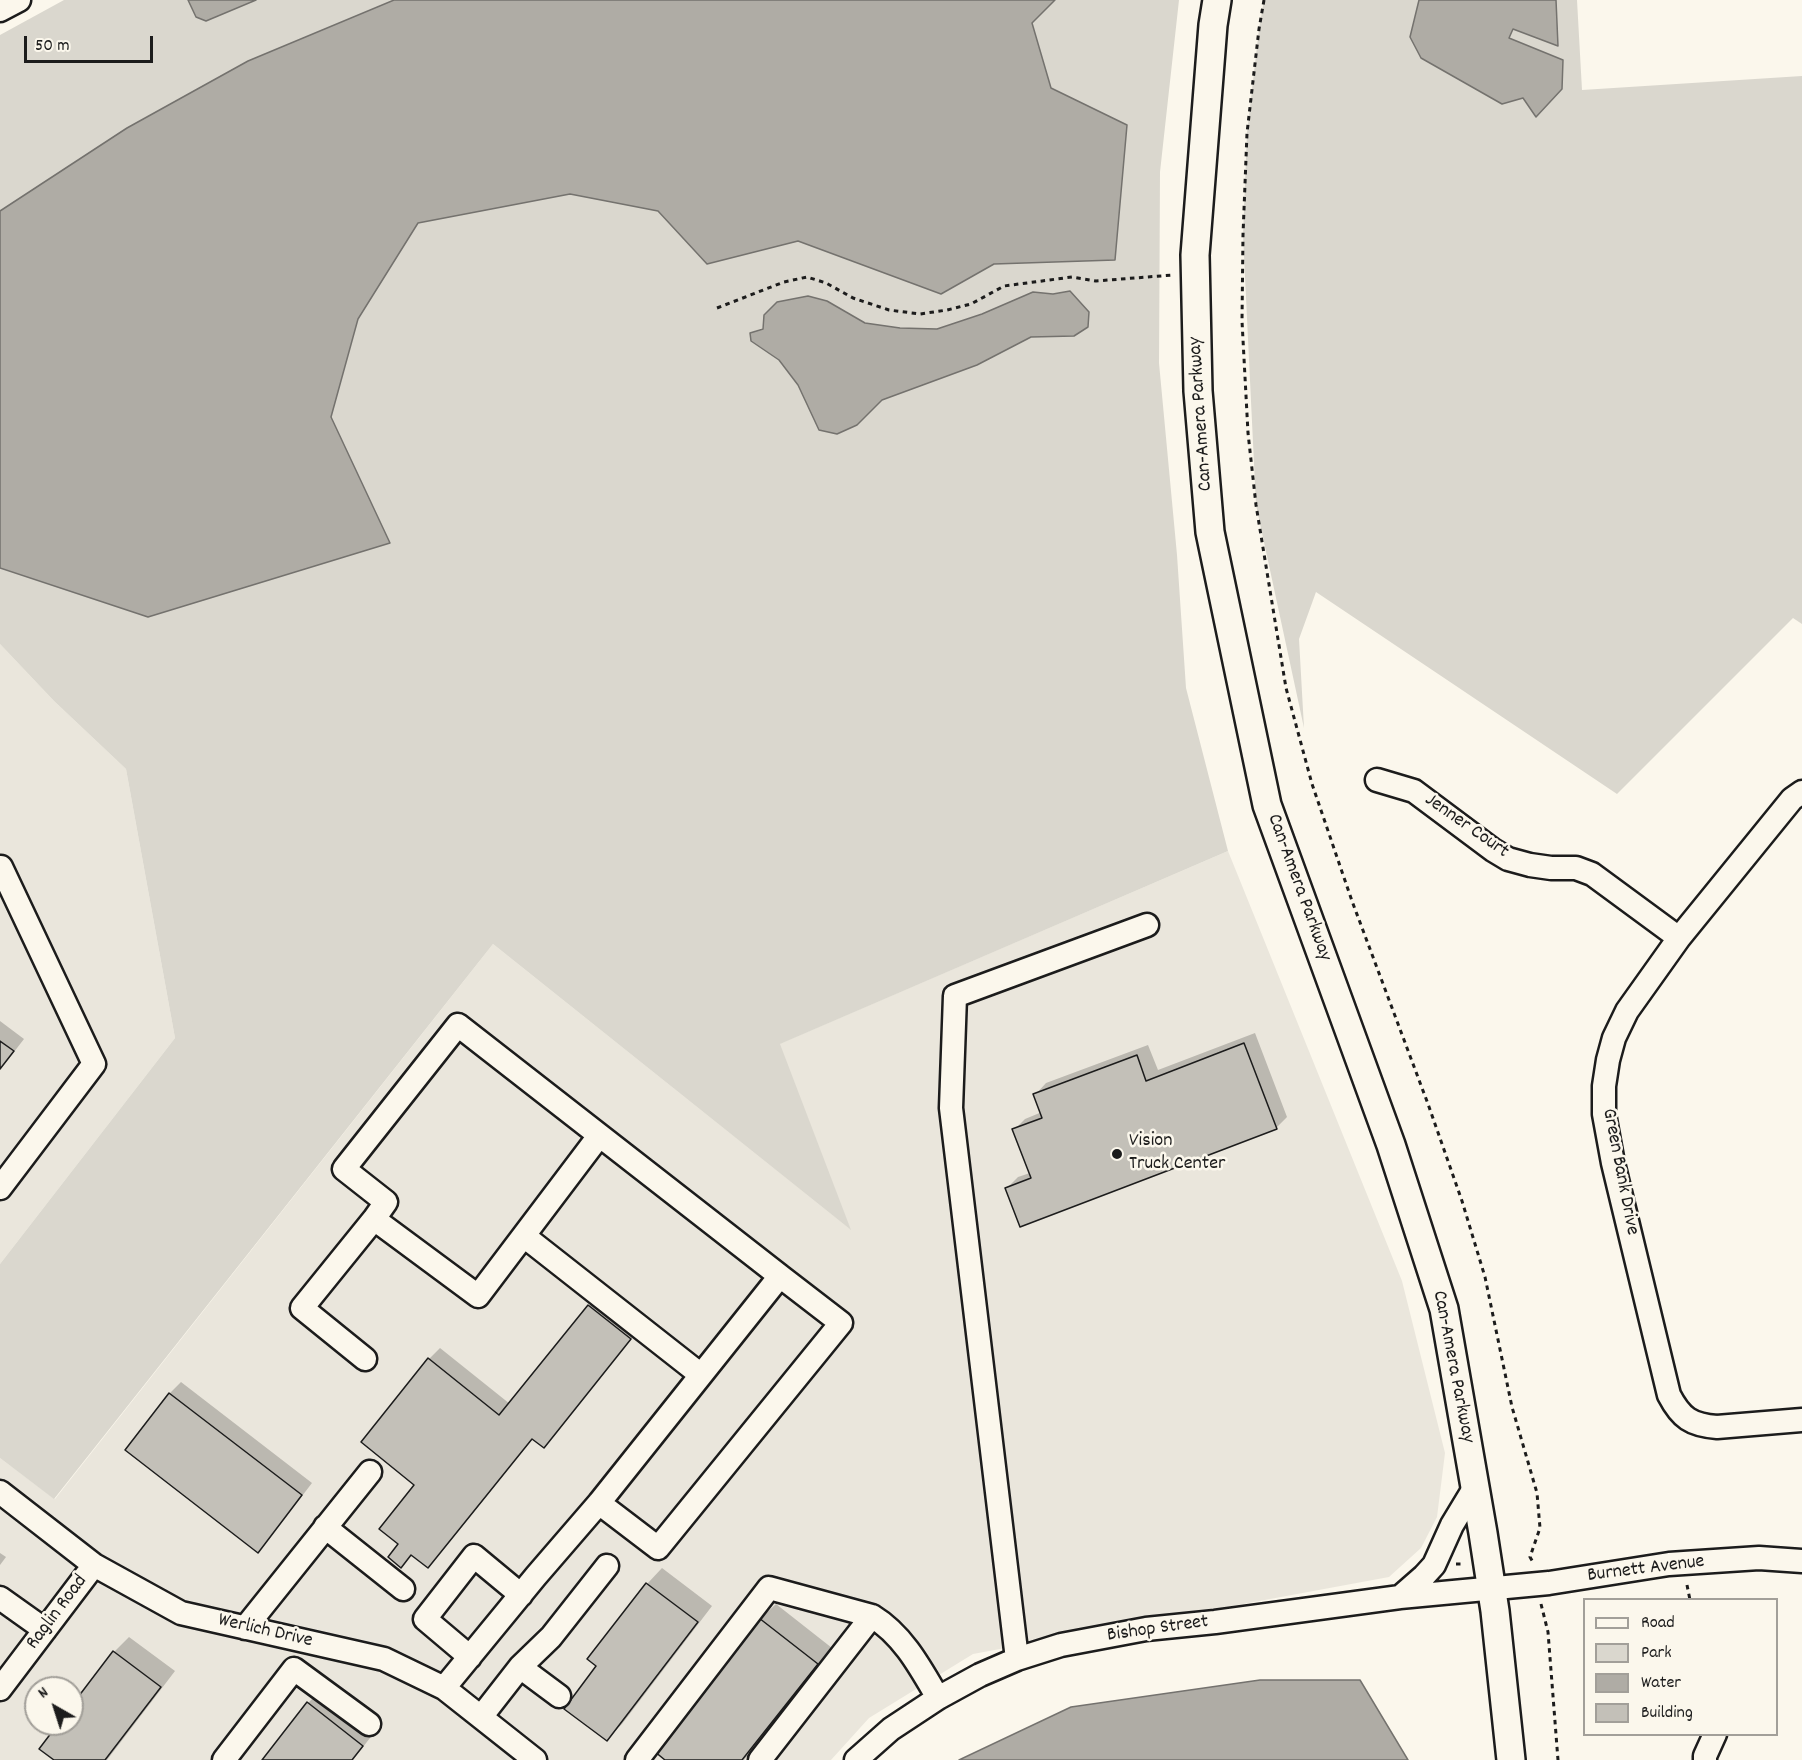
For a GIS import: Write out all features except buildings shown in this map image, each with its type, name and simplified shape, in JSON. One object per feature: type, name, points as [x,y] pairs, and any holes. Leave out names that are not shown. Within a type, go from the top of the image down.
[{"type":"main road","name":"Can-Amera Parkway","points":[[1217,0],[1213,24],[1195,255],[1198,391],[1210,532],[1268,805],[1391,1145],[1444,1309],[1499,1639],[1511,1760]]},
{"type":"street","points":[[0,10],[19,0]]},
{"type":"street","name":"Jenner Court","points":[[1377,780],[1414,790],[1508,859],[1530,866],[1576,868],[1592,874],[1679,938]]},
{"type":"street","name":"Green Bank Drive","points":[[1802,792],[1792,799],[1679,938],[1627,1011],[1611,1049],[1604,1086],[1604,1114],[1613,1163],[1669,1395],[1678,1412],[1692,1422],[1717,1427],[1802,1420]]},
{"type":"street","points":[[0,868],[93,1064],[0,1188]]},
{"type":"street","points":[[1017,1659],[951,1108],[955,996],[1147,925]]},
{"type":"street","points":[[365,1359],[302,1308],[386,1202],[344,1169],[458,1025],[841,1323],[658,1548],[598,1503]]},
{"type":"street","points":[[374,1219],[478,1296],[599,1136]]},
{"type":"street","points":[[524,1236],[700,1375]]},
{"type":"street","points":[[444,1688],[598,1503],[780,1276]]},
{"type":"street","points":[[245,1628],[370,1472]]},
{"type":"street","points":[[1400,1597],[1434,1565],[1452,1525],[1475,1487]]},
{"type":"street","name":"Werlich Drive","points":[[0,1492],[94,1566],[181,1613],[384,1659],[444,1688],[535,1760]]},
{"type":"street","points":[[325,1527],[403,1589]]},
{"type":"street","points":[[470,1657],[425,1619],[474,1556],[522,1595]]},
{"type":"street","name":"Burnett Avenue","points":[[1491,1588],[1549,1583],[1669,1564],[1759,1558],[1802,1561]]},
{"type":"street","name":"Raglin Road","points":[[0,1689],[94,1566]]},
{"type":"street","points":[[481,1717],[520,1666],[551,1637],[607,1566]]},
{"type":"street","points":[[637,1760],[769,1588],[872,1616],[883,1623],[907,1647],[938,1698]]},
{"type":"street","name":"Bishop Street","points":[[856,1760],[891,1729],[938,1698],[980,1675],[1017,1659],[1060,1645],[1146,1629],[1400,1597],[1491,1588]]},
{"type":"street","points":[[0,1598],[45,1630]]},
{"type":"street","points":[[760,1760],[872,1616]]},
{"type":"street","points":[[224,1760],[294,1669],[301,1640]]},
{"type":"street","points":[[520,1666],[559,1696]]},
{"type":"street","points":[[294,1669],[369,1724]]},
{"type":"street","points":[[1705,1760],[1713,1736]]},
{"type":"path","points":[[1264,0],[1247,133],[1242,321],[1248,433],[1256,505],[1286,688],[1312,784],[1348,890],[1428,1104],[1462,1201],[1485,1277],[1512,1407],[1537,1493],[1540,1528],[1530,1557],[1534,1564]]},
{"type":"path","points":[[717,308],[784,282],[807,277],[826,283],[854,298],[890,310],[920,314],[972,303],[1004,286],[1072,277],[1096,281],[1196,274]]},
{"type":"path","points":[[1686,1584],[1690,1598]]},
{"type":"path","points":[[1540,1602],[1548,1632],[1558,1760]]},
{"type":"shaded area","points":[[0,644],[54,701],[126,769],[175,1038],[0,1264]]},
{"type":"shaded area","points":[[1228,851],[1402,1281],[1445,1453],[1437,1517],[1421,1548],[1389,1577],[973,1654],[869,1718],[831,1760],[0,1760],[0,1458],[55,1499],[493,944],[850,1229],[779,1044]]},
{"type":"green space","points":[[64,0],[188,0],[196,17],[206,21],[256,0],[394,0],[248,61],[127,128],[0,211],[0,35]]},
{"type":"green space","points":[[1055,0],[1179,0],[1160,172],[1159,363],[1177,555],[1186,688],[1228,851],[780,1044],[851,1230],[493,944],[54,1499],[0,1458],[0,1264],[175,1038],[126,769],[54,701],[0,644],[0,568],[148,617],[389,543],[331,417],[358,319],[418,223],[570,194],[659,211],[707,264],[798,241],[941,294],[994,264],[1114,260],[1126,126],[1051,88],[1032,23]],"holes":[[[1070,291],[1077,300],[1074,336],[1031,337],[977,365],[882,400],[857,425],[819,430],[798,385],[779,360],[751,341],[750,333],[827,301],[865,323],[900,328],[937,329],[982,314],[1033,292],[1053,294]]]},
{"type":"green space","points":[[1264,0],[1419,0],[1410,37],[1509,38],[1513,29],[1558,46],[1556,0],[1577,0],[1582,90],[1802,76],[1802,624],[1793,618],[1617,794],[1316,592],[1299,639],[1304,728],[1256,505],[1243,235],[1247,133]]},
{"type":"water","points":[[188,0],[256,0],[206,21],[196,17]]},
{"type":"water","points":[[394,0],[1055,0],[1032,23],[1051,88],[1127,125],[1115,260],[994,264],[941,294],[798,241],[707,264],[658,211],[570,194],[418,223],[358,319],[331,417],[390,543],[148,617],[0,568],[0,211],[127,128],[248,61]]},
{"type":"water","points":[[1419,0],[1556,0],[1558,46],[1513,29],[1509,38],[1563,60],[1562,89],[1536,117],[1523,98],[1502,104],[1421,58],[1410,37]]},
{"type":"water","points":[[1070,291],[1089,312],[1088,327],[1074,336],[1031,337],[977,365],[882,400],[857,425],[837,434],[819,430],[798,385],[779,360],[751,341],[750,333],[763,329],[764,315],[777,302],[808,296],[827,301],[865,323],[900,328],[937,329],[982,314],[1033,292],[1053,294]]},
{"type":"water","points":[[1260,1680],[1360,1680],[1408,1760],[959,1760],[1071,1707]]},
{"type":"place","name":"Vision Truck Center","points":[[1117,1154]]}]
